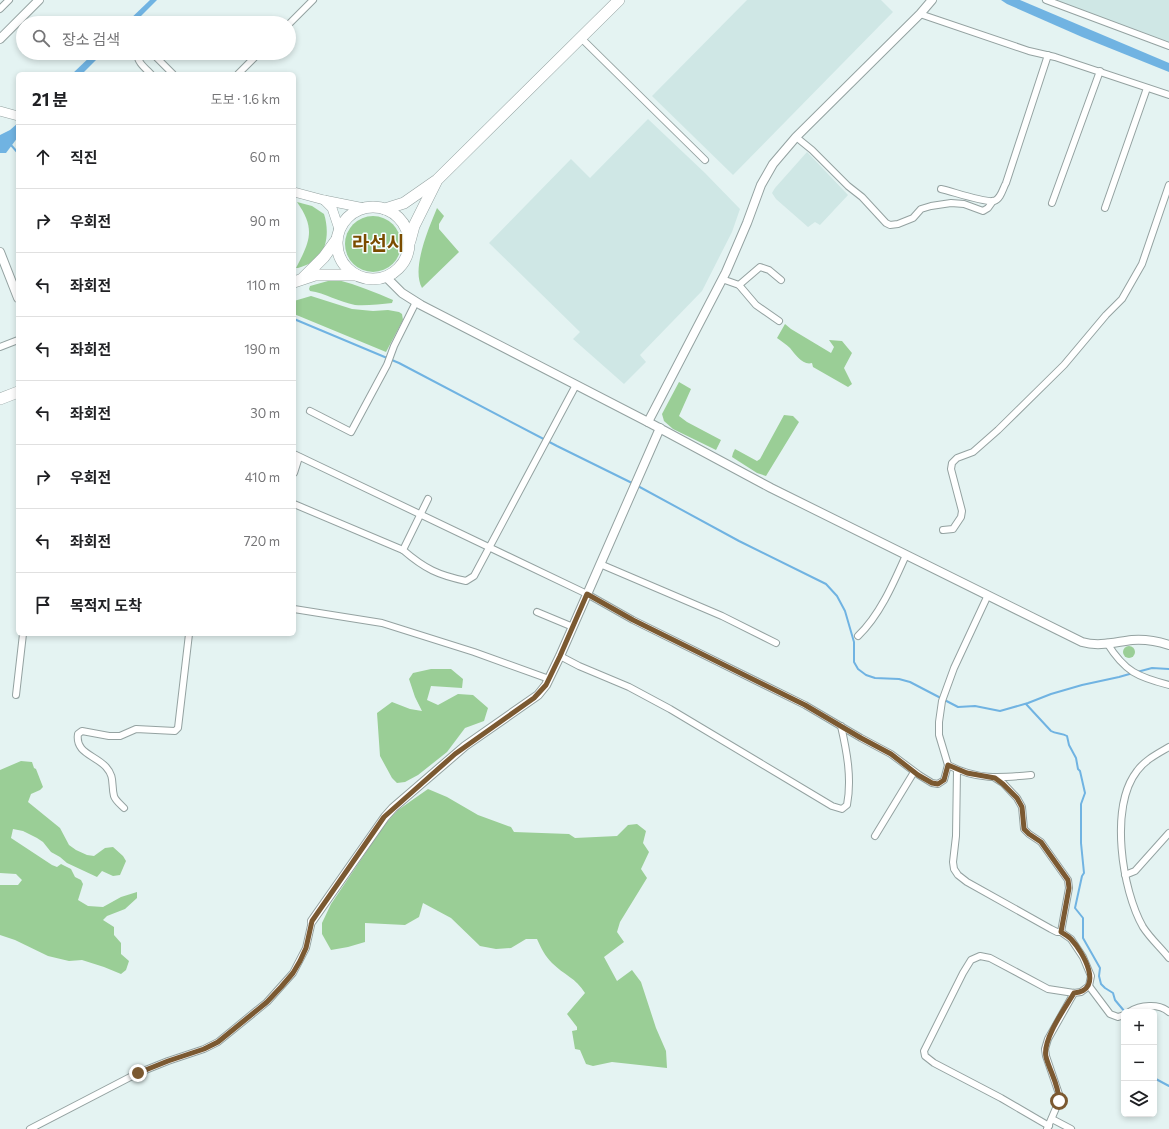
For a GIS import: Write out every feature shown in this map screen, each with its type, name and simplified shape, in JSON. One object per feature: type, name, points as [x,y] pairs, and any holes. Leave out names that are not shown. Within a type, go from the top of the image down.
[{"type":"highway","points":[[385,209],[404,203],[438,180],[619,0]]},
{"type":"highway","points":[[298,281],[327,274],[356,275],[371,279],[386,277],[395,272],[402,265],[407,256],[414,226],[438,180]]},
{"type":"highway","points":[[298,281],[324,257],[345,219],[354,212],[364,208],[375,207],[385,209],[396,215],[403,223],[408,234],[409,246]]},
{"type":"highway","points":[[338,234],[337,250],[341,260],[347,269],[356,275]]},
{"type":"highway","points":[[0,399],[16,393]]},
{"type":"main road","points":[[0,111],[16,115]]},
{"type":"main road","points":[[296,193],[364,208]]},
{"type":"main road","points":[[324,200],[332,208],[338,234]]},
{"type":"street","points":[[0,9],[9,0]]},
{"type":"street","points":[[23,16],[39,0]]},
{"type":"street","points":[[296,17],[314,0]]},
{"type":"street","points":[[648,422],[722,279],[747,223],[761,185],[773,164],[796,137],[920,14],[932,0]]},
{"type":"street","points":[[1046,0],[1169,46]]},
{"type":"street","points":[[920,14],[1029,51],[1048,55],[1100,71],[1169,95]]},
{"type":"street","points":[[0,39],[16,23]]},
{"type":"street","points":[[581,38],[705,160]]},
{"type":"street","points":[[796,137],[812,150],[848,186],[862,197],[886,223],[898,224],[912,218],[921,209],[950,203],[964,204],[983,211],[988,208],[993,201],[999,198],[1006,183],[1048,55]]},
{"type":"street","points":[[139,60],[150,72]]},
{"type":"street","points":[[159,60],[171,72]]},
{"type":"street","points":[[240,72],[252,60]]},
{"type":"street","points":[[1052,203],[1100,71]]},
{"type":"street","points":[[1105,208],[1147,88]]},
{"type":"street","points":[[943,530],[953,529],[961,517],[962,511],[951,469],[952,463],[956,458],[972,452],[1038,391],[1064,365],[1122,298],[1142,264],[1169,185]]},
{"type":"street","points":[[941,188],[984,200],[993,201]]},
{"type":"street","points":[[0,252],[16,293]]},
{"type":"street","points":[[739,284],[760,268],[769,270],[782,280]]},
{"type":"street","points":[[386,277],[402,293],[416,302],[766,484],[1082,642],[1091,644],[1147,640],[1169,645]]},
{"type":"street","points":[[722,279],[739,284],[756,305],[779,321]]},
{"type":"street","points":[[310,411],[351,432],[387,365],[407,318],[416,302]]},
{"type":"street","points":[[0,347],[16,341]]},
{"type":"street","points":[[296,505],[404,550],[428,569],[452,578],[466,581],[474,576],[576,385]]},
{"type":"street","points":[[30,1129],[138,1073],[204,1049],[218,1042],[267,1002],[293,973],[306,948],[312,921],[376,829],[393,808],[465,746],[534,698],[546,685],[660,428]]},
{"type":"street","points":[[297,455],[421,516],[587,594],[633,620],[805,705],[891,754],[914,772],[932,783],[938,784],[944,780],[948,765],[939,735],[939,722],[943,698],[954,668],[988,594]]},
{"type":"street","points":[[404,550],[428,499]]},
{"type":"street","points":[[858,636],[866,628],[880,606],[906,555]]},
{"type":"street","points":[[600,564],[722,616],[776,643]]},
{"type":"street","points":[[296,609],[382,623],[474,652],[549,679]]},
{"type":"street","points":[[536,612],[573,627]]},
{"type":"street","points":[[16,695],[23,636]]},
{"type":"street","points":[[124,808],[114,798],[112,776],[105,767],[80,749],[76,742],[78,734],[82,731],[109,736],[120,736],[136,729],[175,731],[178,728],[190,636]]},
{"type":"street","points":[[1107,643],[1114,655],[1131,672],[1138,676],[1169,686]]},
{"type":"street","points":[[560,656],[578,666],[629,686],[832,806],[842,809],[847,805],[849,794],[848,763],[841,726]]},
{"type":"street","points":[[1169,747],[1144,762],[1136,772],[1127,792],[1121,825],[1122,859],[1135,910],[1144,928],[1169,958]]},
{"type":"street","points":[[948,765],[957,770],[995,778],[1030,775]]},
{"type":"street","points":[[957,770],[956,836],[953,862],[954,869],[958,875],[967,882],[1051,929],[1061,932],[1071,939],[1083,957],[1091,976],[1089,986],[1081,992],[1074,993],[1048,989],[990,958],[980,956],[971,960],[924,1051],[926,1056],[934,1064],[1007,1102],[1048,1127],[1059,1101],[1059,1094],[1045,1049],[1048,1039],[1074,993]]},
{"type":"street","points":[[875,836],[914,772]]},
{"type":"street","points":[[995,778],[1017,798],[1022,807],[1024,829],[1041,842],[1068,880],[1069,888],[1061,932]]},
{"type":"street","points":[[1125,875],[1135,871],[1169,833]]},
{"type":"street","points":[[1089,986],[1110,1014],[1121,1016]]},
{"type":"street","points":[[1136,1009],[1141,1007],[1159,1007],[1166,1009],[1169,1012]]},
{"type":"street","points":[[1052,1119],[1070,1129]]},
{"type":"shaded area","points":[[747,0],[881,0],[893,12],[733,175],[652,96]]},
{"type":"shaded area","points":[[1055,0],[1169,0],[1169,42]]},
{"type":"shaded area","points":[[648,119],[705,173],[740,209],[732,232],[702,291],[640,355],[646,362],[624,384],[573,339],[580,332],[489,243],[571,159],[590,178]]},
{"type":"shaded area","points":[[807,152],[848,195],[820,225],[815,222],[808,227],[776,199],[772,193]]},
{"type":"green space","points":[[297,202],[312,206],[324,214],[327,233],[323,251],[319,256],[309,264],[296,268],[305,250],[309,235],[307,220]]},
{"type":"green space","points":[[437,208],[444,216],[439,224],[439,229],[459,252],[422,288],[419,280],[419,270],[422,248]]},
{"type":"green space","points":[[373,216],[384,218],[393,224],[399,233],[401,244],[399,255],[393,264],[384,270],[373,272],[362,270],[353,264],[347,255],[345,244],[347,233],[353,224],[362,218]]},
{"type":"green space","points":[[338,280],[359,286],[386,297],[393,300],[392,303],[355,305],[310,291],[309,289],[310,286]]},
{"type":"green space","points":[[311,296],[352,309],[373,311],[388,310],[399,312],[402,314],[403,320],[386,352],[296,315],[296,300]]},
{"type":"green space","points":[[785,324],[831,353],[834,347],[829,340],[842,341],[852,353],[844,368],[852,384],[848,387],[813,367],[812,363],[805,363],[802,361],[777,338]]},
{"type":"green space","points":[[679,382],[691,389],[679,416],[687,422],[721,440],[716,450],[673,429],[664,421],[662,414]]},
{"type":"green space","points":[[784,415],[793,416],[799,422],[766,476],[757,473],[732,457],[735,449],[757,461],[760,459]]},
{"type":"green space","points":[[1131,646],[1134,647],[1134,657],[1127,658],[1124,657],[1123,650],[1124,647]]},
{"type":"green space","points":[[431,669],[451,669],[463,679],[462,688],[431,686],[427,700],[438,705],[458,694],[473,695],[488,708],[484,721],[465,728],[447,752],[418,775],[405,782],[397,783],[392,778],[380,756],[377,713],[392,702],[410,709],[422,711],[415,697],[409,679],[413,673]]},
{"type":"green space","points":[[21,761],[32,762],[43,787],[31,794],[28,802],[60,828],[69,845],[87,855],[94,856],[105,848],[113,847],[123,856],[126,861],[120,875],[113,876],[102,871],[97,877],[67,863],[51,852],[43,842],[37,838],[23,831],[13,829],[11,838],[52,865],[57,867],[61,864],[71,869],[75,877],[81,880],[83,884],[78,900],[88,906],[103,907],[121,897],[137,892],[137,898],[125,909],[107,916],[103,920],[114,927],[114,935],[121,943],[121,954],[129,961],[126,970],[121,974],[82,960],[69,961],[48,956],[15,940],[0,935],[0,885],[18,885],[22,880],[16,874],[0,873],[0,770]]},
{"type":"green space","points":[[428,789],[447,797],[478,815],[511,827],[514,832],[569,834],[575,838],[617,836],[628,825],[637,824],[646,831],[643,843],[649,852],[641,869],[647,878],[620,922],[617,932],[624,942],[604,957],[617,981],[632,970],[641,982],[656,1028],[666,1051],[667,1068],[612,1062],[593,1066],[586,1064],[580,1050],[575,1049],[572,1031],[577,1030],[577,1027],[567,1014],[585,993],[574,980],[556,967],[543,952],[537,939],[526,939],[511,948],[496,949],[480,946],[451,918],[423,903],[419,917],[405,925],[365,923],[365,942],[331,950],[322,934],[322,923],[331,904],[385,824],[398,810]]},
{"type":"water","points":[[150,0],[157,0],[141,16],[133,16]]},
{"type":"water","points":[[1001,0],[1020,0],[1169,63],[1169,72],[1082,37]]},
{"type":"water","points":[[87,60],[96,60],[84,72],[74,72]]},
{"type":"water","points":[[16,125],[16,140],[6,153],[0,153],[0,135]]},
{"type":"waterway","points":[[11,145],[16,151]]},
{"type":"waterway","points":[[296,320],[399,363],[557,446],[632,483]]},
{"type":"waterway","points":[[636,485],[739,541],[826,584],[837,596],[845,611],[854,642],[854,662],[858,669],[866,675],[875,678],[899,679],[910,682],[958,707],[975,706],[1000,711],[1082,685],[1133,673]]},
{"type":"waterway","points":[[1137,672],[1152,668],[1169,669]]},
{"type":"waterway","points":[[1026,704],[1051,731],[1067,736],[1069,745],[1076,758],[1085,793],[1081,804],[1081,843],[1084,873],[1075,908],[1083,918],[1083,938],[1100,968],[1099,976],[1101,984],[1113,993],[1115,1000],[1122,1009]]},
{"type":"waterway","points":[[1157,1080],[1169,1086]]},
{"type":"district","name":"라선시","points":[[378,242]]},
{"type":"route","points":[[138,1073],[204,1049],[218,1042],[267,1002],[293,973],[306,948],[312,921],[384,817],[455,754],[538,695],[546,685],[587,594],[633,620],[745,674],[805,705],[891,754],[918,775],[932,783],[938,784],[944,780],[948,765],[967,773],[995,778],[1017,798],[1022,807],[1024,829],[1041,842],[1068,880],[1069,888],[1061,932],[1071,939],[1083,957],[1091,976],[1089,986],[1081,992],[1074,993],[1048,1039],[1045,1049],[1059,1094],[1059,1101]]}]
